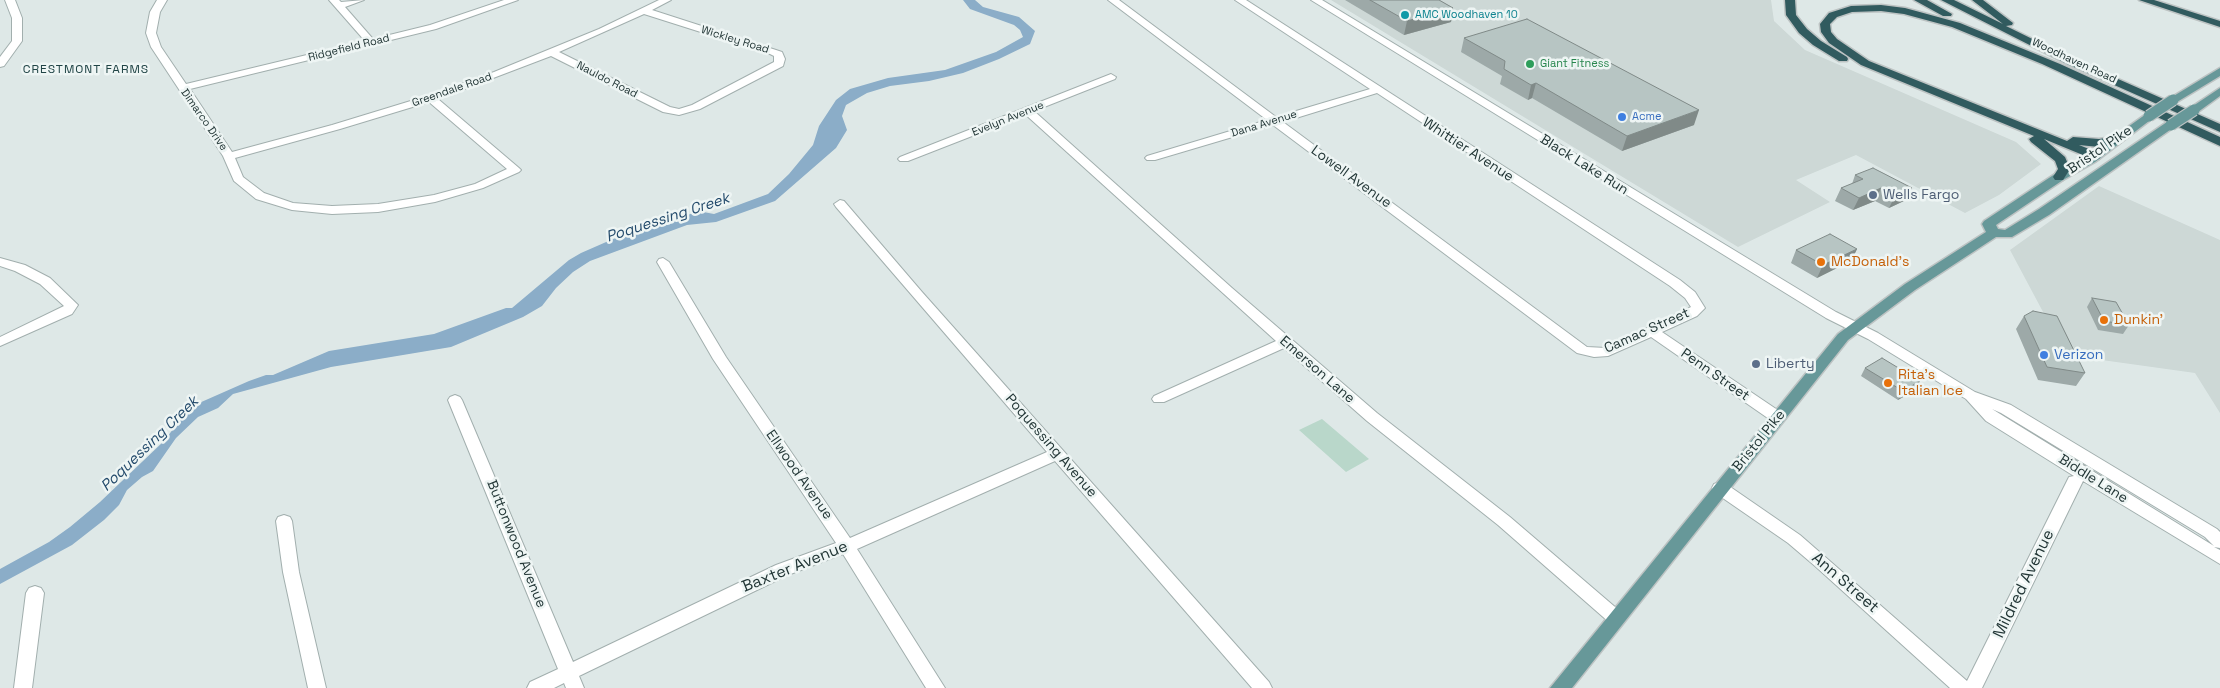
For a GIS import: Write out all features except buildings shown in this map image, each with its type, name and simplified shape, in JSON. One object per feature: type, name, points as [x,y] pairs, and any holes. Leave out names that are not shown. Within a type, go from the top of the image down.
[{"type":"highway","points":[[1790,0],[1791,15],[1798,25],[1810,37],[1837,56],[1872,73],[2032,136],[2093,157]]},
{"type":"highway","name":"Woodhaven Road","points":[[1918,0],[2220,142]]},
{"type":"highway","name":"Woodhaven Road","points":[[1946,0],[2071,62],[2220,128]]},
{"type":"highway","points":[[1977,0],[2014,28],[2071,62]]},
{"type":"highway","points":[[2144,0],[2219,22]]},
{"type":"highway","points":[[2156,0],[2219,22]]},
{"type":"highway","points":[[2056,66],[1946,21],[1896,10],[1866,8],[1845,11],[1829,18],[1825,24],[1826,32],[1833,41],[1865,63],[2047,136],[2093,157]]},
{"type":"highway","points":[[2032,136],[2052,150],[2061,160],[2064,169],[2059,177]]},
{"type":"highway","points":[[2047,136],[2085,143],[2113,141]]},
{"type":"main road","name":"Bristol Pike","points":[[1993,232],[1988,224],[2093,157],[2149,116],[2220,71]]},
{"type":"main road","name":"Bristol Pike","points":[[1560,688],[1833,348],[1854,327],[1993,232],[2008,234],[2044,212],[2220,92]]},
{"type":"main road","points":[[2093,157],[2113,165]]},
{"type":"street","points":[[0,64],[17,41],[18,18],[10,0]]},
{"type":"street","name":"Dimarco Drive","points":[[162,0],[154,12],[151,33],[156,47],[229,156],[238,179],[260,196],[292,206],[329,210],[378,208],[435,198],[479,186],[515,170],[430,98]]},
{"type":"street","points":[[337,2],[359,0]]},
{"type":"street","name":"Ridgefield Road","points":[[182,88],[433,27],[513,0]]},
{"type":"street","name":"Greendale Road","points":[[229,156],[336,127],[430,98],[553,53],[666,0]]},
{"type":"street","name":"Lowell Avenue","points":[[1113,0],[1357,180],[1582,350],[1589,352]]},
{"type":"street","name":"Whittier Avenue","points":[[1240,0],[1675,283],[1695,301]]},
{"type":"street","name":"Black Lake Run","points":[[1316,0],[1665,215],[1854,327]]},
{"type":"street","points":[[337,2],[372,43]]},
{"type":"street","name":"Wickley Road","points":[[644,11],[773,52],[778,54],[780,59],[779,64],[696,107],[679,112],[661,107]]},
{"type":"street","name":"Nauldo Road","points":[[553,53],[661,107]]},
{"type":"street","name":"Evelyn Avenue","points":[[904,160],[1111,77]]},
{"type":"street","name":"Dana Avenue","points":[[1151,158],[1377,90]]},
{"type":"street","name":"Emerson Lane","points":[[1028,111],[1372,417],[1504,521],[1616,618]]},
{"type":"street","name":"Poquessing Avenue","points":[[840,204],[916,295],[1263,688]]},
{"type":"street","points":[[0,262],[20,268],[45,281],[71,305],[66,311],[0,342]]},
{"type":"street","name":"Ellwood Avenue","points":[[663,262],[720,359],[847,546],[936,688]]},
{"type":"street","name":"Camac Street","points":[[1589,352],[1608,352],[1653,332],[1692,313],[1698,308],[1695,301]]},
{"type":"street","name":"Biddle Lane","points":[[1854,327],[1970,396],[2006,409],[2211,533],[2220,542]]},
{"type":"street","name":"Penn Street","points":[[1653,332],[1777,417]]},
{"type":"street","points":[[1159,399],[1286,342]]},
{"type":"street","name":"Biddle Lane","points":[[1970,396],[1991,417],[2220,558]]},
{"type":"street","name":"Buttonwood Avenue","points":[[455,400],[571,681]]},
{"type":"street","name":"Baxter Avenue","points":[[536,688],[571,681],[773,574],[847,546],[1057,454]]},
{"type":"street","name":"Mildred Avenue","points":[[1973,688],[2075,480]]},
{"type":"street","name":"Ann Street","points":[[1720,488],[1821,561],[1963,688]]},
{"type":"street","points":[[284,521],[291,572],[317,688]]},
{"type":"street","points":[[23,688],[35,593]]},
{"type":"shaded area","points":[[1331,0],[1771,0],[1774,21],[1805,50],[2016,142],[2041,164],[1999,195],[1965,213],[1856,155],[1796,180],[1830,202],[1738,247]]},
{"type":"shaded area","points":[[2099,186],[2220,240],[2220,413],[2195,373],[2066,355],[2010,250]]},
{"type":"green space","points":[[1322,419],[1369,459],[1346,472],[1299,430]]},
{"type":"water","points":[[963,0],[975,0],[983,7],[1019,17],[1035,31],[1030,44],[963,73],[929,81],[890,86],[867,93],[846,105],[842,116],[847,130],[836,148],[775,201],[716,222],[687,225],[590,261],[573,272],[556,288],[542,306],[523,317],[451,347],[331,367],[233,394],[218,408],[198,417],[176,438],[153,471],[142,477],[127,490],[119,505],[104,520],[72,545],[0,584],[0,569],[49,542],[100,502],[164,441],[190,407],[249,381],[266,375],[273,375],[329,351],[434,334],[506,308],[512,308],[569,260],[581,253],[613,239],[665,224],[698,211],[714,214],[768,194],[789,174],[813,145],[819,126],[836,100],[850,89],[888,78],[945,70],[996,52],[1023,37],[1020,30],[1014,25],[970,9]]},
{"type":"place","name":"AMC Woodhaven 10","points":[[1405,15]]},
{"type":"place","name":"Giant Fitness","points":[[1530,64]]},
{"type":"place","name":"Acme","points":[[1622,117]]},
{"type":"place","name":"Wells Fargo","points":[[1873,195]]},
{"type":"place","name":"McDonald's","points":[[1821,262]]},
{"type":"place","name":"Dunkin'","points":[[2104,320]]},
{"type":"place","name":"Verizon","points":[[2044,355]]},
{"type":"place","name":"Liberty","points":[[1756,364]]},
{"type":"place","name":"Rita's Italian Ice","points":[[1888,383]]},
{"type":"district","name":"CRESTMONT FARMS","points":[[86,70]]},
{"type":"water label","name":"Poquessing Creek","points":[[668,218]]},
{"type":"water label","name":"Poquessing Creek","points":[[150,444]]}]
